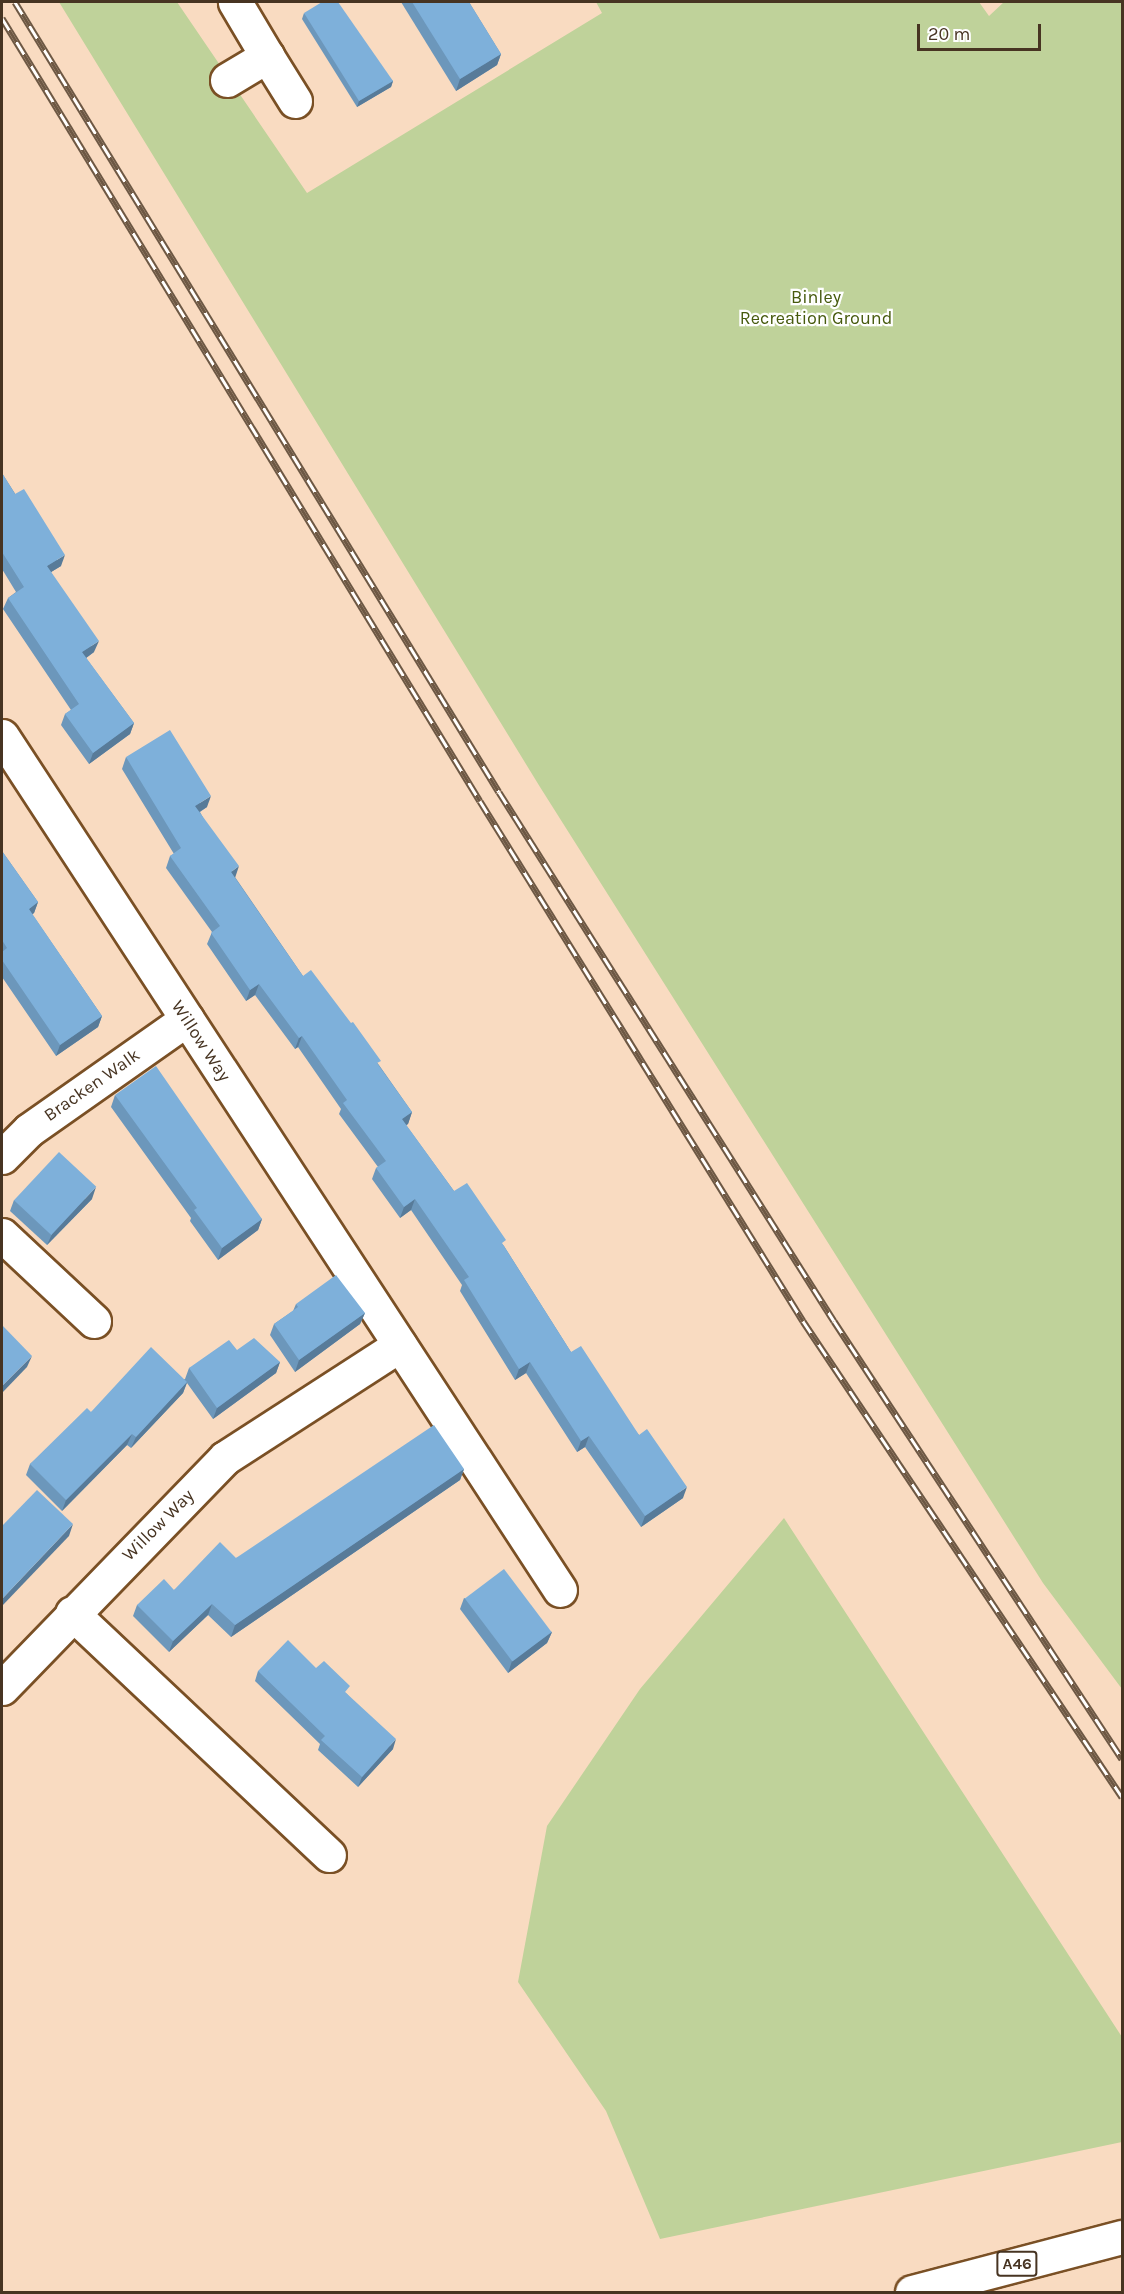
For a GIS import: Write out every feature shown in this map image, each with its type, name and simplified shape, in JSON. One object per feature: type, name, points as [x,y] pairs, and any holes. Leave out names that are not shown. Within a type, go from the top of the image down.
[{"type":"main road","points":[[235,2],[295,101]]},
{"type":"main road","points":[[227,80],[267,56]]},
{"type":"main road","name":"Willow Way","points":[[2,736],[560,1590]]},
{"type":"main road","name":"Bracken Walk","points":[[2,1157],[29,1130],[187,1019]]},
{"type":"main road","points":[[2,1235],[94,1321]]},
{"type":"main road","name":"Willow Way","points":[[2,1688],[72,1613],[225,1458],[400,1345]]},
{"type":"main road","points":[[72,1613],[329,1855]]},
{"type":"main road","name":"A46","points":[[912,2292],[1122,2237]]},
{"type":"green space","name":"Binley Recreation Ground","points":[[59,2],[177,2],[307,193],[602,13],[596,2],[979,2],[989,16],[1004,2],[1122,2],[1122,1689],[1043,1583],[540,787]]},
{"type":"green space","points":[[784,1518],[1122,2037],[1122,2142],[660,2239],[606,2111],[518,1982],[547,1826],[640,1689]]},
{"type":"building","points":[[322,2],[338,2],[393,81],[359,101],[304,13]]},
{"type":"building","points":[[412,2],[469,2],[501,54],[460,79]]},
{"type":"building","points":[[2,473],[15,494],[24,489],[65,555],[47,566],[99,641],[82,652],[134,723],[93,753],[65,714],[79,704],[8,598],[24,587],[2,552]]},
{"type":"building","points":[[170,730],[211,796],[195,806],[239,866],[231,872],[303,976],[311,970],[381,1061],[377,1063],[412,1112],[402,1119],[454,1191],[467,1183],[506,1240],[502,1243],[571,1352],[581,1346],[639,1435],[647,1429],[687,1487],[645,1516],[589,1436],[581,1441],[530,1362],[519,1369],[464,1280],[469,1277],[415,1199],[404,1207],[376,1168],[386,1161],[343,1103],[347,1100],[302,1036],[299,1038],[259,984],[250,990],[211,933],[220,926],[170,856],[181,848],[126,757]]},
{"type":"building","points":[[2,851],[38,902],[29,909],[102,1016],[60,1045],[2,960],[2,952],[7,948],[2,940]]},
{"type":"building","points":[[156,1066],[262,1219],[222,1248],[194,1210],[197,1208],[115,1095]]},
{"type":"building","points":[[59,1152],[96,1187],[51,1235],[14,1200]]},
{"type":"building","points":[[336,1275],[365,1313],[299,1360],[274,1324],[298,1307],[296,1304]]},
{"type":"building","points":[[2,1325],[32,1356],[2,1386]]},
{"type":"building","points":[[254,1338],[280,1362],[217,1408],[189,1368],[229,1340],[237,1350]]},
{"type":"building","points":[[151,1347],[187,1382],[136,1437],[132,1434],[66,1500],[30,1464],[87,1408],[91,1412]]},
{"type":"building","points":[[434,1425],[464,1469],[235,1625],[212,1604],[173,1641],[137,1605],[164,1579],[174,1590],[220,1542],[236,1558]]},
{"type":"building","points":[[37,1490],[73,1524],[2,1599],[2,1526]]},
{"type":"building","points":[[504,1569],[552,1632],[512,1662],[465,1598]]},
{"type":"building","points":[[288,1640],[316,1668],[324,1661],[350,1686],[345,1692],[396,1739],[362,1777],[321,1740],[325,1736],[258,1671]]},
{"type":"railway","points":[[15,2],[499,792],[834,1321],[1122,1759]]},
{"type":"railway","points":[[2,18],[480,801],[803,1321],[1122,1797]]}]
